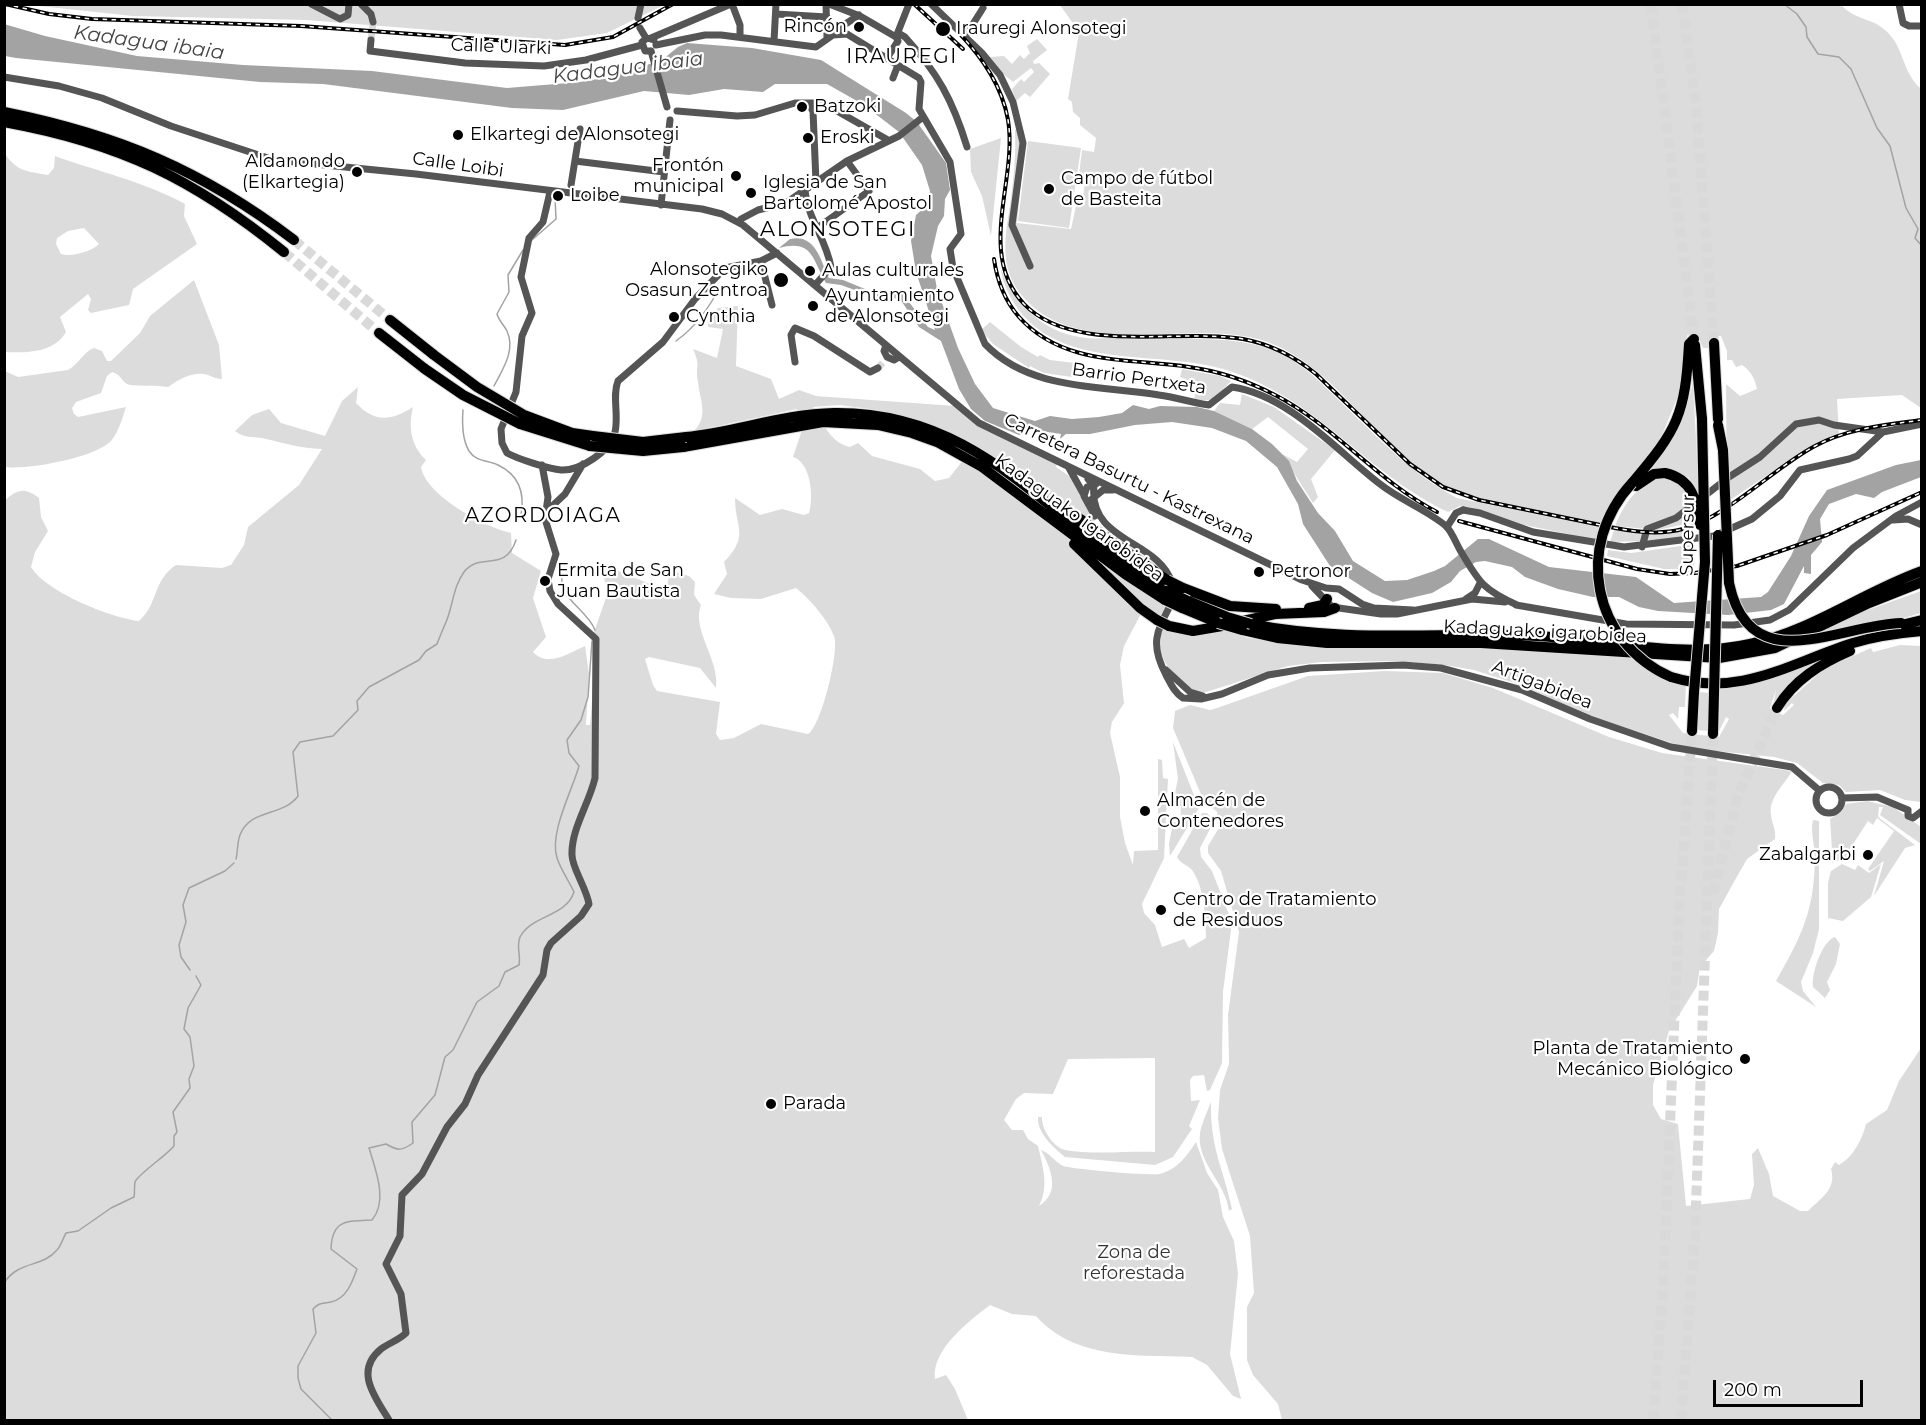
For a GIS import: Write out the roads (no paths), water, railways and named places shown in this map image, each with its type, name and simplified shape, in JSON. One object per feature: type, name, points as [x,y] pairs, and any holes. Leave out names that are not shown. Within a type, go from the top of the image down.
[{"type":"highway","points":[[4,112],[66,124],[128,145],[182,168],[230,195],[294,240]]},
{"type":"highway","points":[[4,122],[80,138],[165,171],[240,216],[284,252]]},
{"type":"highway","name":"Kadaguako igarobidea","points":[[390,320],[522,419]]},
{"type":"highway","name":"Kadaguako igarobidea","points":[[380,333],[425,369],[463,395],[522,419],[592,441],[684,442],[824,422],[878,425],[912,433],[958,453],[1002,481],[1125,574],[1167,590]]},
{"type":"highway","name":"Supersur","points":[[1634,484],[1659,451],[1677,421],[1686,391],[1689,344],[1694,339],[1702,419],[1706,513],[1692,731]]},
{"type":"highway","name":"Supersur","points":[[1713,734],[1718,422],[1714,343]]},
{"type":"highway","name":"Kadaguako igarobidea","points":[[684,442],[802,416],[862,414],[926,427],[979,451],[1118,559],[1185,604],[1246,627],[1303,633],[1537,636],[1670,647],[1725,648],[1789,633],[1886,585],[1921,574]]},
{"type":"highway","points":[[1718,422],[1723,450],[1729,583],[1737,610],[1746,621],[1768,637],[1794,643],[1901,628],[1922,631]]},
{"type":"highway","points":[[1702,598],[1699,576],[1700,528],[1694,495],[1683,479],[1665,473],[1654,474],[1634,484],[1609,530],[1603,567],[1607,594],[1617,621],[1630,639],[1649,658],[1673,675],[1720,680],[1770,671],[1922,620]]},
{"type":"highway","points":[[1049,518],[1140,608],[1169,626],[1185,630],[1211,629],[1264,615],[1324,612],[1337,608]]},
{"type":"highway","points":[[1167,590],[1183,588],[1216,603],[1249,608],[1303,609],[1320,606],[1326,599]]},
{"type":"highway","points":[[1776,708],[1794,685],[1809,672],[1901,628]]},
{"type":"street","points":[[311,4],[340,19],[348,15],[349,4]]},
{"type":"street","points":[[361,4],[371,14],[373,22]]},
{"type":"street","points":[[638,18],[641,4]]},
{"type":"street","points":[[646,41],[732,4],[740,25],[740,37]]},
{"type":"street","points":[[774,41],[776,4]]},
{"type":"street","points":[[827,36],[827,4],[860,15],[896,37]]},
{"type":"street","points":[[887,58],[898,41],[896,37],[909,4]]},
{"type":"street","points":[[930,4],[966,35],[1000,75],[1017,114],[1023,143],[1023,159],[1012,225],[1014,235],[1027,255],[1030,266]]},
{"type":"street","points":[[1899,4],[1903,23],[1909,26],[1922,26]]},
{"type":"street","points":[[966,35],[982,8]]},
{"type":"street","points":[[776,14],[827,17]]},
{"type":"street","points":[[646,41],[645,51],[653,51],[705,35],[816,47],[827,36],[860,15]]},
{"type":"street","points":[[743,220],[786,203],[847,161],[899,136],[921,119],[918,103],[921,81],[847,34],[842,30],[843,26]]},
{"type":"street","points":[[640,28],[653,51],[666,105],[664,115],[670,120]]},
{"type":"street","points":[[827,36],[847,34]]},
{"type":"street","points":[[896,37],[900,34],[905,37],[943,84],[956,113],[967,147]]},
{"type":"street","name":"Calle Ularki","points":[[371,40],[370,51],[515,66],[563,64],[646,41]]},
{"type":"street","points":[[893,78],[898,65]]},
{"type":"street","name":"Calle Loibi","points":[[4,77],[59,86],[102,98],[171,126],[274,160],[416,174],[702,209],[743,220],[815,285]]},
{"type":"street","points":[[666,105],[677,111],[737,116],[755,115],[795,103],[811,107],[819,103],[888,140]]},
{"type":"street","points":[[811,107],[817,169],[816,182]]},
{"type":"street","points":[[670,120],[676,117],[677,111]]},
{"type":"street","name":"Barrio Pertxeta","points":[[921,119],[952,168],[961,234],[951,246],[950,256],[985,344],[1003,360],[1032,374],[1065,384],[1160,395],[1209,405],[1232,387],[1261,396],[1326,437],[1379,484],[1447,527]]},
{"type":"street","points":[[661,205],[670,120]]},
{"type":"street","points":[[571,185],[580,129]]},
{"type":"street","points":[[878,133],[878,145]]},
{"type":"street","points":[[575,161],[664,172]]},
{"type":"street","points":[[817,228],[868,191],[847,161]]},
{"type":"street","points":[[817,169],[826,175]]},
{"type":"street","points":[[805,191],[807,212],[828,252],[829,272],[815,285]]},
{"type":"street","points":[[550,192],[543,222],[527,242],[521,281],[532,313],[522,336],[516,392],[502,424],[501,435],[507,453],[542,465],[569,469],[584,462],[609,444],[615,435],[617,419],[615,388],[622,376],[663,342],[695,299],[725,268],[761,261],[777,253]]},
{"type":"street","points":[[648,203],[662,196]]},
{"type":"street","points":[[761,261],[771,305]]},
{"type":"street","name":"Carretera Basurtu - Kastrexana","points":[[815,285],[979,423],[1302,580]]},
{"type":"street","points":[[795,362],[791,334],[795,328],[814,336],[870,372],[878,368]]},
{"type":"street","points":[[886,345],[884,352],[886,358],[894,360],[899,357]]},
{"type":"street","points":[[1642,547],[1647,529],[1676,518],[1729,477],[1760,457],[1796,424],[1818,420],[1834,425],[1883,432],[1922,424]]},
{"type":"street","points":[[1517,605],[1481,585],[1447,527],[1456,513],[1463,510],[1480,513],[1533,532],[1615,546],[1642,547],[1714,536],[1752,519],[1780,496],[1800,470],[1857,456],[1883,432]]},
{"type":"street","points":[[548,510],[565,494],[584,462]]},
{"type":"street","points":[[389,1420],[368,1385],[367,1371],[371,1359],[383,1347],[406,1333],[401,1294],[386,1264],[400,1236],[402,1195],[422,1174],[447,1127],[465,1104],[477,1075],[543,975],[547,950],[551,943],[581,916],[589,904],[586,888],[573,864],[571,855],[576,829],[595,778],[596,639],[558,604],[550,591],[548,579],[556,554],[545,519],[548,510],[547,483],[542,465]]},
{"type":"street","points":[[1068,466],[1093,484],[1115,490]]},
{"type":"street","points":[[1068,466],[1090,510],[1169,574],[1174,588],[1173,599],[1158,628],[1155,645],[1158,659],[1176,693],[1190,699],[1208,696]]},
{"type":"street","points":[[1084,496],[1087,487],[1093,484]]},
{"type":"street","points":[[1093,484],[1094,509],[1107,525]]},
{"type":"street","points":[[1092,499],[1103,490],[1115,490]]},
{"type":"street","points":[[1302,580],[1326,599],[1330,606],[1381,614],[1464,600],[1484,600],[1626,624],[1734,625],[1770,620],[1789,610],[1834,566],[1888,522],[1922,502]]},
{"type":"street","points":[[1912,520],[1910,512],[1914,506]]},
{"type":"street","points":[[1888,522],[1900,518],[1922,525]]},
{"type":"street","points":[[1302,580],[1344,592],[1374,608],[1413,610]]},
{"type":"street","points":[[1481,585],[1480,593],[1484,600]]},
{"type":"street","points":[[1464,600],[1481,585]]},
{"type":"street","points":[[1326,599],[1334,589]]},
{"type":"street","points":[[1337,608],[1346,601],[1344,592]]},
{"type":"street","points":[[1158,659],[1189,691]]},
{"type":"street","name":"Artigabidea","points":[[1208,696],[1268,675],[1310,668],[1403,666],[1441,668],[1477,675],[1522,690],[1590,719],[1671,747],[1792,767],[1820,791]]},
{"type":"street","points":[[1176,693],[1189,691],[1208,696]]},
{"type":"street","points":[[1827,787],[1835,789],[1842,798],[1838,810],[1826,812],[1817,803],[1820,791],[1827,787]]},
{"type":"street","points":[[1842,798],[1877,797],[1908,810],[1907,815],[1911,818],[1916,817],[1920,811]]},
{"type":"waterway","points":[[1784,4],[1797,14],[1806,27],[1807,37],[1818,54],[1839,57],[1851,69],[1877,128],[1890,146],[1906,208],[1918,229],[1915,238],[1922,246]]},
{"type":"waterway","points":[[532,240],[556,219],[555,197]]},
{"type":"waterway","points":[[494,386],[507,360],[510,346],[507,331],[497,314],[509,292],[508,275],[523,250]]},
{"type":"waterway","points":[[676,341],[702,316],[721,286]]},
{"type":"waterway","points":[[463,410],[464,436],[469,451],[479,459],[505,469],[516,479],[522,499],[521,515]]},
{"type":"waterway","points":[[236,859],[239,838],[245,826],[259,816],[292,803],[298,796],[293,752],[300,742],[333,736],[358,710],[357,701],[369,687],[419,660],[426,651],[437,644],[464,572],[477,563],[499,560],[511,550],[516,540]]},
{"type":"waterway","points":[[566,568],[562,577],[562,586],[595,630]]},
{"type":"waterway","points":[[332,1420],[301,1389],[298,1366],[316,1333],[313,1309],[319,1304],[341,1298],[351,1285],[357,1269],[331,1249],[334,1232],[338,1227],[349,1222],[372,1220],[377,1212],[379,1186],[369,1148],[386,1144],[400,1149],[413,1143],[412,1122],[435,1095],[445,1057],[453,1050],[477,1002],[499,986],[505,972],[519,965],[519,941],[525,930],[564,906],[574,892],[557,858],[555,848],[562,812],[579,766],[569,753],[567,740],[581,720],[588,697],[592,641]]},
{"type":"waterway","points":[[190,970],[181,957],[179,945],[186,922],[183,905],[189,888],[225,871],[234,863]]},
{"type":"waterway","points":[[4,1283],[16,1271],[51,1256],[66,1233],[78,1231],[111,1208],[134,1197],[137,1179],[174,1146],[174,1136],[177,1132],[173,1112],[190,1088],[189,1079],[194,1066],[190,1037],[184,1029],[188,1008],[201,985],[196,976]]},
{"type":"tunnel","points":[[1651,4],[1694,339]]},
{"type":"tunnel","points":[[1682,4],[1696,104],[1714,343]]},
{"type":"tunnel","points":[[371,40],[373,22]]},
{"type":"tunnel","points":[[294,240],[390,320]]},
{"type":"tunnel","points":[[284,252],[379,333]]},
{"type":"tunnel","points":[[878,368],[885,360]]},
{"type":"tunnel","points":[[1713,893],[1738,795],[1777,708]]},
{"type":"tunnel","points":[[1653,1420],[1663,1290],[1679,911],[1692,731]]},
{"type":"tunnel","points":[[1681,1420],[1695,1233],[1713,734]]},
{"type":"railway","points":[[5,4],[49,14],[92,19],[301,26],[565,45],[613,37],[673,4]]},
{"type":"railway","points":[[914,4],[963,49]]},
{"type":"railway","points":[[960,34],[976,53],[996,84],[1008,120],[1010,143],[1000,239],[1003,262],[1010,284],[1024,304],[1045,320],[1070,329],[1098,335],[1217,336],[1253,341],[1272,348],[1290,356],[1316,374],[1410,464],[1443,487],[1479,500],[1615,528],[1649,532],[1674,531],[1700,522],[1734,503],[1799,456],[1828,440],[1867,428],[1922,420]]},
{"type":"railway","points":[[994,259],[1002,290],[1014,311],[1036,333],[1076,352],[1098,357],[1200,369],[1254,385],[1297,408],[1337,437],[1395,485],[1437,512]]},
{"type":"railway","points":[[1459,521],[1637,569],[1670,574],[1695,573],[1737,566],[1827,535],[1922,492]]},
{"type":"place","name":"Rincón","points":[[859,27]]},
{"type":"place","name":"Irauregi Alonsotegi","points":[[943,29]]},
{"type":"place","name":"Batzoki","points":[[802,107]]},
{"type":"place","name":"Elkartegi de Alonsotegi","points":[[458,135]]},
{"type":"place","name":"Eroski","points":[[808,138]]},
{"type":"place","name":"Aldanondo (Elkartegia)","points":[[357,172]]},
{"type":"place","name":"Frontón municipal","points":[[736,176]]},
{"type":"place","name":"Campo de fútbol de Basteita","points":[[1049,189]]},
{"type":"place","name":"Iglesia de San Bartolomé Apostol","points":[[751,193]]},
{"type":"place","name":"Loibe","points":[[558,196]]},
{"type":"place","name":"Aulas culturales","points":[[810,271]]},
{"type":"place","name":"Alonsotegiko Osasun Zentroa","points":[[781,280]]},
{"type":"place","name":"Ayuntamiento de Alonsotegi","points":[[813,306]]},
{"type":"place","name":"Cynthia","points":[[674,317]]},
{"type":"place","name":"Petronor","points":[[1259,572]]},
{"type":"place","name":"Ermita de San Juan Bautista","points":[[545,581]]},
{"type":"place","name":"Almacén de Contenedores","points":[[1145,811]]},
{"type":"place","name":"Zabalgarbi","points":[[1868,855]]},
{"type":"place","name":"Centro de Tratamiento de Residuos","points":[[1161,910]]},
{"type":"place","name":"Planta de Tratamiento Mecánico Biológico","points":[[1745,1059]]},
{"type":"place","name":"Parada","points":[[771,1104]]},
{"type":"district","name":"IRAUREGI","points":[[902,57]]},
{"type":"district","name":"ALONSOTEGI","points":[[838,230]]},
{"type":"district","name":"AZORDOIAGA","points":[[543,516]]},
{"type":"water label","name":"Kadagua ibaia","points":[[149,43]]},
{"type":"water label","name":"Kadagua ibaia","points":[[628,68]]},
{"type":"park label","name":"Zona de reforestada","points":[[1134,1263]]}]
